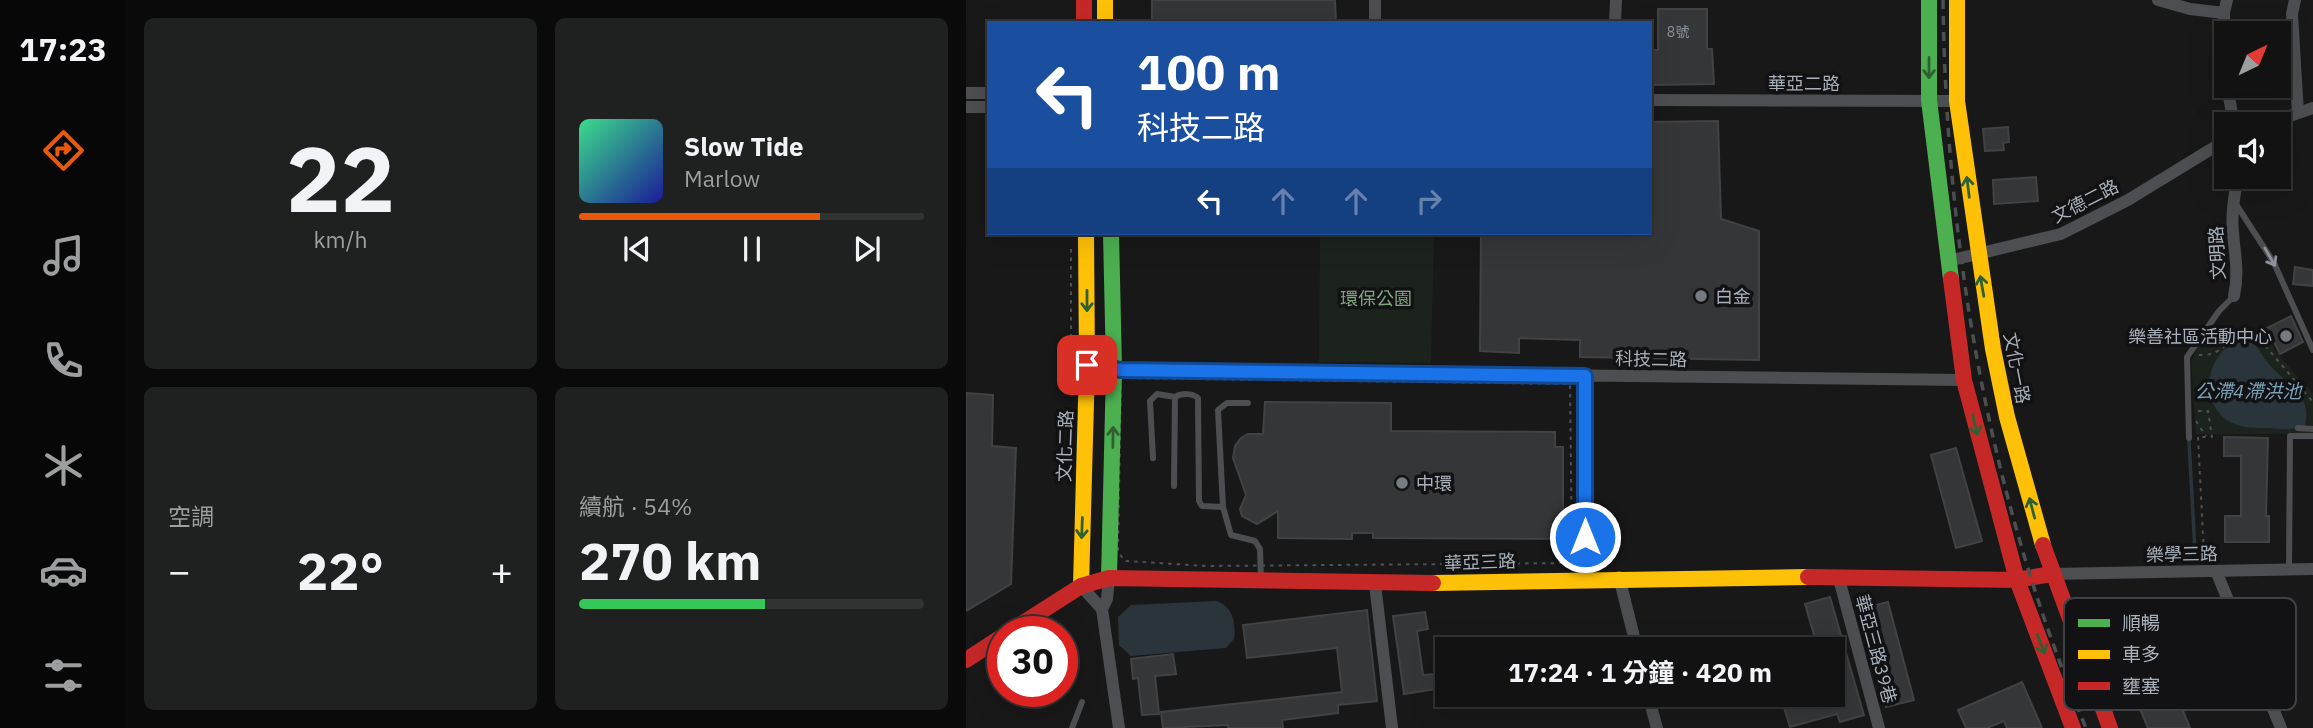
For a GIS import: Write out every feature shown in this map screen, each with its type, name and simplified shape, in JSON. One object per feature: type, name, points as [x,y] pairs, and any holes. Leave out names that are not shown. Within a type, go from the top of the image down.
[{"type":"street","points":[[1084,0],[1084,21]]},
{"type":"street","points":[[1105,0],[1105,21]]},
{"type":"street","points":[[1375,0],[1375,21]]},
{"type":"street","points":[[1615,0],[1615,21]]},
{"type":"street","points":[[1929,0],[1929,100],[1964,380],[2017,580],[2064,704]]},
{"type":"street","name":"文化一路","points":[[1957,0],[1957,101],[1977,255],[2007,417],[2051,574],[2064,608]]},
{"type":"street","points":[[2158,0],[2190,9],[2226,6]]},
{"type":"street","points":[[2295,0],[2292,14],[2298,113]]},
{"type":"street","points":[[966,93],[987,93]]},
{"type":"street","name":"華亞二路","points":[[1652,100],[1957,101]]},
{"type":"street","points":[[966,107],[987,107]]},
{"type":"street","points":[[2291,115],[2313,108]]},
{"type":"street","name":"文德二路","points":[[1948,261],[2061,234],[2083,224],[2214,147]]},
{"type":"street","name":"文明路","points":[[2234,296],[2238,279],[2232,233],[2235,189]]},
{"type":"street","name":"文化二路","points":[[1081,586],[1087,365],[1086,235]]},
{"type":"street","points":[[1111,235],[1114,369],[1109,579],[1107,599],[1102,610],[1119,728]]},
{"type":"street","name":"科技二路","points":[[1087,365],[1114,369],[1964,380]]},
{"type":"street","points":[[1585,376],[1585,578]]},
{"type":"street","name":"樂學三路","points":[[2051,574],[2313,569]]},
{"type":"street","points":[[2216,571],[2227,598]]},
{"type":"street","name":"華亞三路","points":[[1034,616],[1081,586],[1109,579],[1261,573],[1375,584],[1619,577],[2017,580],[2051,574]]},
{"type":"street","points":[[1619,577],[1634,637]]},
{"type":"street","name":"華亞三路39巷","points":[[1839,579],[1879,728]]},
{"type":"street","points":[[1375,584],[1392,728]]},
{"type":"street","points":[[1081,586],[1102,610]]},
{"type":"street","points":[[966,660],[987,646]]},
{"type":"street","points":[[1651,707],[1657,728]]},
{"type":"street","points":[[2066,710],[2073,728]]},
{"type":"street","name":"文化一路","points":[[2103,710],[2110,728]]},
{"type":"street","points":[[2274,710],[2281,728]]},
{"type":"lane","points":[[2233,199],[2274,263],[2313,350]]},
{"type":"lane","name":"文明路","points":[[2187,357],[2219,311],[2234,296]]},
{"type":"lane","points":[[2187,357],[2189,438]]},
{"type":"lane","points":[[1153,458],[1150,401],[1157,394],[1175,397],[1181,394],[1198,398],[1199,501],[1202,506],[1223,507]]},
{"type":"lane","points":[[1174,486],[1175,397]]},
{"type":"lane","points":[[1248,403],[1227,403],[1218,410],[1223,507],[1231,535],[1255,541],[1260,549],[1261,573]]},
{"type":"lane","points":[[2298,428],[2313,429]]},
{"type":"lane","points":[[2289,570],[2290,436],[2313,436]]},
{"type":"lane","points":[[1072,728],[1082,702]]},
{"type":"path","points":[[1071,246],[1071,398]]},
{"type":"path","points":[[2187,357],[2216,353],[2229,339],[2244,334],[2256,336],[2313,402]]},
{"type":"path","points":[[1121,378],[1570,384],[1572,563],[1261,573],[1207,566],[1125,561],[1120,558],[1121,378]]},
{"type":"path","points":[[2187,415],[2208,411],[2212,437],[2189,438]]},
{"type":"path","points":[[2187,415],[2199,423],[2206,437]]},
{"type":"path","points":[[2199,437],[2204,555]]},
{"type":"green space","name":"環保公園","points":[[1320,235],[1434,235],[1431,363],[1319,362]]},
{"type":"green space","points":[[2262,331],[2280,357],[2313,393],[2313,434],[2196,434],[2191,362],[2200,340]]},
{"type":"water","name":"公滯4滯洪池","points":[[2240,339],[2254,344],[2268,363],[2296,390],[2305,405],[2305,425],[2287,429],[2249,427],[2231,423],[2221,415],[2210,395],[2211,372],[2222,353]]},
{"type":"water","points":[[1216,601],[1230,611],[1234,621],[1234,639],[1226,648],[1131,656],[1119,645],[1118,617],[1131,605]]},
{"type":"building","points":[[1152,0],[1335,0],[1336,21],[1152,21]]},
{"type":"building","points":[[1658,9],[1707,9],[1707,49],[1712,49],[1714,84],[1652,85],[1652,50],[1658,50]]},
{"type":"building","points":[[1718,121],[1721,219],[1759,231],[1759,360],[1580,357],[1580,340],[1519,338],[1519,353],[1480,351],[1481,235],[1652,235],[1652,122]]},
{"type":"building","points":[[2008,127],[2009,142],[2003,143],[2004,150],[1985,151],[1983,129]]},
{"type":"building","points":[[2036,177],[2038,201],[1994,204],[1993,180]]},
{"type":"building","points":[[2295,267],[2313,270],[2313,286],[2293,284]]},
{"type":"building","name":"樂善社區活動中心","points":[[2291,316],[2303,342],[2280,354],[2267,328]]},
{"type":"building","points":[[966,393],[993,395],[992,446],[1016,448],[1011,584],[966,611]]},
{"type":"building","name":"中環","points":[[1265,402],[1391,403],[1391,431],[1555,432],[1555,447],[1563,447],[1563,539],[1373,538],[1373,533],[1352,533],[1352,539],[1278,538],[1278,511],[1257,524],[1242,516],[1240,509],[1246,495],[1233,458],[1235,446],[1241,438],[1248,434],[1263,434]]},
{"type":"building","points":[[2224,437],[2268,438],[2266,516],[2269,516],[2269,542],[2225,542],[2225,516],[2241,516],[2241,456],[2224,456]]},
{"type":"building","points":[[1956,448],[1982,541],[1956,548],[1931,455]]},
{"type":"building","points":[[1830,597],[1842,637],[1815,637],[1805,604]]},
{"type":"building","points":[[1888,602],[1914,700],[1886,707],[1860,609]]},
{"type":"building","points":[[1367,610],[1377,701],[1338,705],[1338,713],[1282,720],[1283,728],[1228,728],[1228,725],[1163,728],[1161,712],[1342,692],[1337,648],[1247,658],[1243,625]]},
{"type":"building","points":[[1425,612],[1428,629],[1417,631],[1423,675],[1434,674],[1435,689],[1404,694],[1393,616]]},
{"type":"building","points":[[1845,649],[1864,715],[1840,722],[1837,714],[1790,727],[1784,707],[1845,707]]},
{"type":"building","points":[[1173,654],[1176,674],[1155,676],[1159,714],[1142,715],[1138,678],[1133,679],[1131,659]]},
{"type":"building","points":[[2022,682],[2042,728],[2007,728],[2004,721],[1987,728],[1966,728],[1958,710]]},
{"type":"building","points":[[2140,710],[2183,710],[2190,728],[2148,728]]},
{"type":"waterway","points":[[2189,441],[2195,552]]},
{"type":"railway","points":[[1943,0],[1953,186],[1979,371],[2023,552],[2064,672]]},
{"type":"railway","points":[[2079,710],[2086,728]]},
{"type":"traffic: fast","points":[[1929,0],[1929,100],[1951,279]]},
{"type":"traffic: fast","points":[[1109,578],[1114,369],[1111,235]]},
{"type":"traffic: slow","points":[[1105,0],[1105,21]]},
{"type":"traffic: slow","points":[[1957,0],[1957,101],[1993,349],[2007,417],[2043,545]]},
{"type":"traffic: slow","points":[[1081,586],[1087,365],[1086,235]]},
{"type":"traffic: slow","points":[[1433,583],[1808,577]]},
{"type":"traffic: jam","points":[[1084,0],[1084,21]]},
{"type":"traffic: jam","points":[[1951,279],[1964,380],[2017,580],[2064,704]]},
{"type":"traffic: jam","points":[[2043,545],[2064,602]]},
{"type":"traffic: jam","points":[[1808,577],[2017,580],[2051,574]]},
{"type":"traffic: jam","points":[[1034,616],[1081,586],[1109,578],[1433,583]]},
{"type":"traffic: jam","points":[[966,660],[987,646]]},
{"type":"traffic: jam","points":[[2066,710],[2073,728]]},
{"type":"traffic: jam","points":[[2103,710],[2110,728]]},
{"type":"place","name":"白金","points":[[1701,296]]},
{"type":"place","name":"樂善社區活動中心","points":[[2286,336]]},
{"type":"place","name":"中環","points":[[1402,483]]},
{"type":"route","points":[[1087,365],[1121,370],[1585,376],[1585,537]]}]
